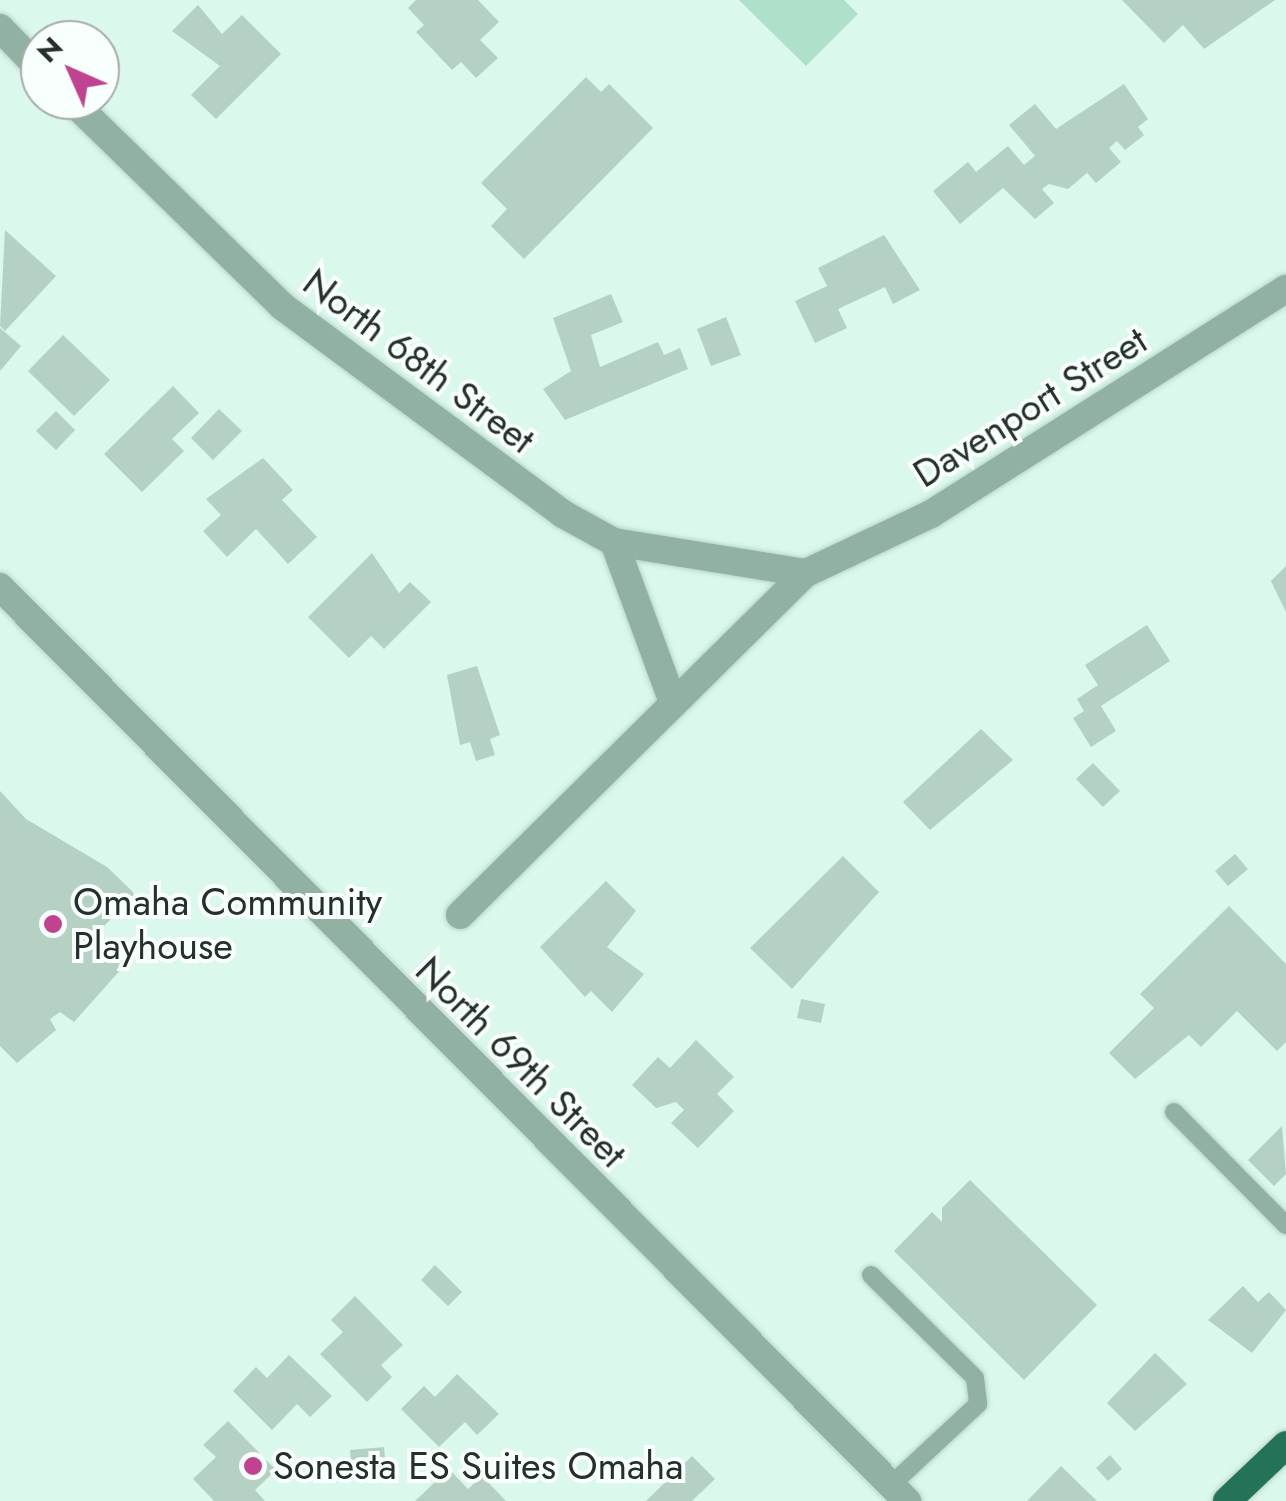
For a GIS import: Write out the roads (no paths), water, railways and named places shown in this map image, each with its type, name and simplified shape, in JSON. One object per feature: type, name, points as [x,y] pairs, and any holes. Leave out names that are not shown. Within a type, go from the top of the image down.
[{"type":"highway","points":[[1227,1501],[1286,1445]]},
{"type":"street","points":[[0,28],[20,48]]},
{"type":"street","name":"North 68th Street","points":[[91,120],[282,306],[479,459],[614,542]]},
{"type":"street","name":"Davenport Street","points":[[460,915],[806,574],[931,514],[1286,290]]},
{"type":"street","points":[[673,702],[614,542],[806,574]]},
{"type":"street","name":"North 69th Street","points":[[0,587],[899,1493]]},
{"type":"street","points":[[0,604],[34,621]]},
{"type":"lane","points":[[1174,1112],[1286,1225]]},
{"type":"lane","points":[[871,1275],[975,1378],[978,1404],[899,1493]]},
{"type":"place","name":"Omaha Community Playhouse","points":[[53,924]]},
{"type":"place","name":"Sonesta ES Suites Omaha","points":[[253,1466]]}]
